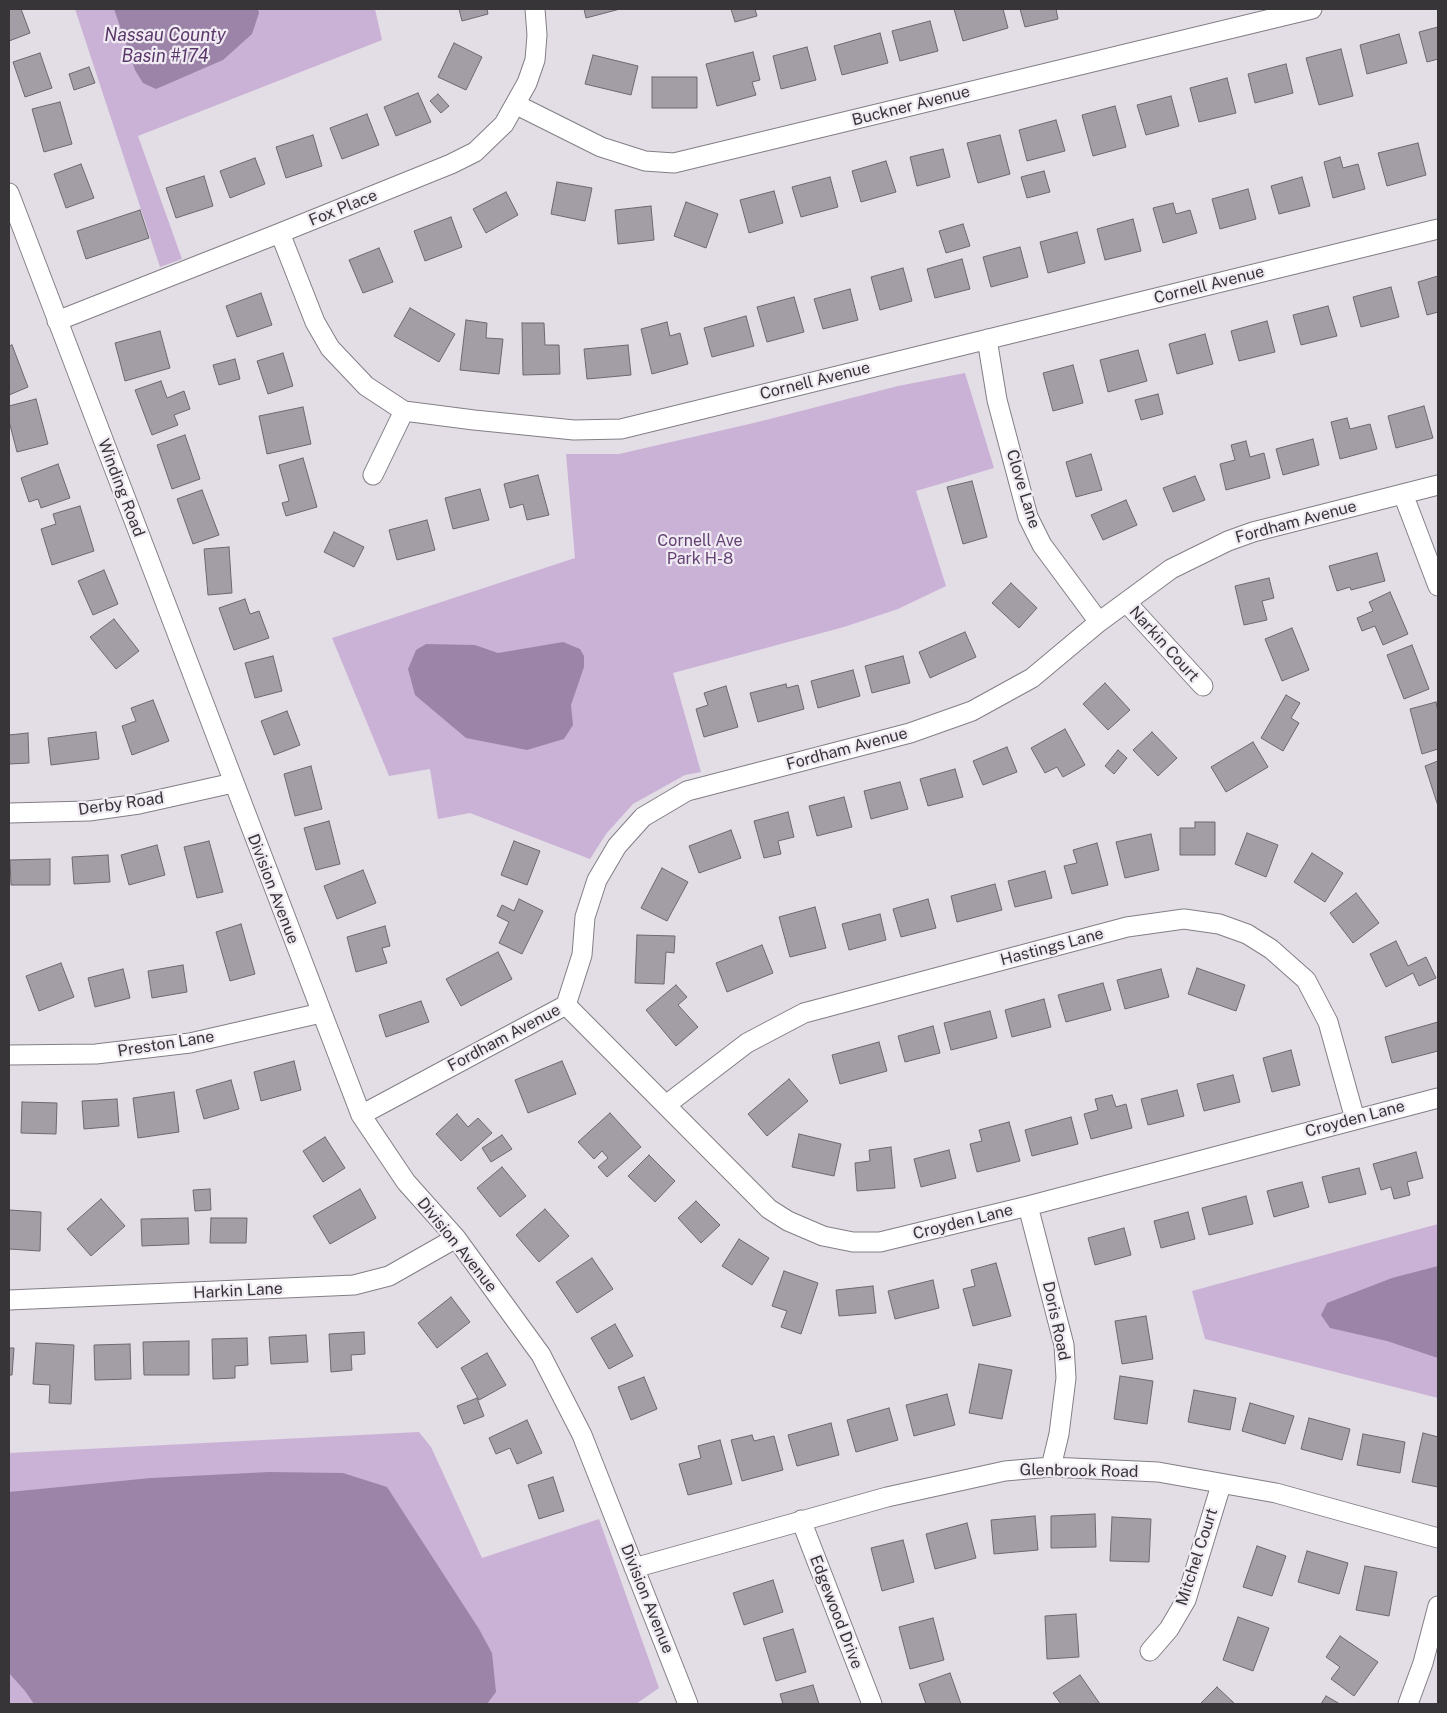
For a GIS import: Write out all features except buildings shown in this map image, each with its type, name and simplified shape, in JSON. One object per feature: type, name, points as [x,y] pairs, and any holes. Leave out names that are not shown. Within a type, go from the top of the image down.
[{"type":"street","name":"Fox Place","points":[[58,321],[280,233],[442,167],[474,152],[504,124],[517,105],[535,60],[537,35],[535,9]]},
{"type":"street","name":"Buckner Avenue","points":[[517,105],[601,147],[645,161],[674,163],[1312,9]]},
{"type":"street","name":"Winding Road","points":[[9,193],[233,783]]},
{"type":"street","name":"Cornell Avenue","points":[[280,233],[314,322],[330,348],[366,386],[404,411],[565,429],[621,429],[1438,229]]},
{"type":"street","name":"Clove Lane","points":[[987,339],[997,400],[1028,517],[1042,545],[1099,622]]},
{"type":"street","points":[[373,474],[404,411]]},
{"type":"street","name":"Fordham Avenue","points":[[361,1115],[566,1005],[582,955],[585,917],[597,880],[617,846],[643,817],[687,791],[910,733],[972,711],[1032,678],[1099,622],[1171,569],[1228,541],[1253,532],[1438,485]]},
{"type":"street","points":[[1404,494],[1438,586]]},
{"type":"street","name":"Narkin Court","points":[[1126,602],[1203,686]]},
{"type":"street","name":"Derby Road","points":[[9,813],[88,811],[139,804],[233,783]]},
{"type":"street","name":"Division Avenue","points":[[233,783],[361,1115],[406,1182],[456,1238],[541,1355],[582,1435],[634,1568],[681,1701]]},
{"type":"street","name":"Hastings Lane","points":[[666,1105],[747,1044],[804,1012],[1127,926],[1184,919],[1219,924],[1247,934],[1271,949],[1306,980],[1328,1022],[1355,1119]]},
{"type":"street","name":"Croyden Lane","points":[[566,1005],[770,1209],[788,1221],[823,1236],[853,1242],[880,1242],[1028,1206],[1438,1098]]},
{"type":"street","name":"Preston Lane","points":[[9,1055],[96,1054],[190,1043],[321,1013]]},
{"type":"street","name":"Doris Road","points":[[1028,1206],[1064,1345],[1066,1378],[1059,1434],[1051,1467]]},
{"type":"street","name":"Harkin Lane","points":[[9,1300],[354,1286],[389,1276],[456,1238]]},
{"type":"street","name":"Glenbrook Road","points":[[634,1568],[801,1520],[951,1482],[1005,1471],[1051,1467],[1158,1472],[1221,1485],[1276,1493],[1438,1538]]},
{"type":"street","name":"Mitchel Court","points":[[1150,1651],[1169,1629],[1186,1600],[1221,1485]]},
{"type":"street","name":"Edgewood Drive","points":[[801,1520],[872,1704]]},
{"type":"street","points":[[1408,1704],[1423,1663],[1438,1606]]},
{"type":"green space","points":[[75,9],[375,9],[382,40],[138,136],[182,259],[160,267]]},
{"type":"green space","name":"Cornell Ave Park H-8","points":[[965,373],[994,468],[916,491],[946,586],[898,609],[844,627],[673,673],[701,772],[685,775],[633,804],[606,834],[590,859],[470,813],[438,819],[430,769],[389,776],[332,638],[575,558],[566,454],[619,454],[758,422],[898,386]]},
{"type":"green space","points":[[1438,1224],[1438,1398],[1205,1339],[1192,1291]]},
{"type":"green space","points":[[419,1432],[431,1447],[482,1558],[599,1519],[659,1688],[636,1704],[9,1704],[9,1453]]},
{"type":"water","name":"Nassau County Basin #174","points":[[114,9],[258,9],[259,13],[252,34],[223,60],[156,89],[143,83],[135,70]]},
{"type":"water","points":[[563,642],[580,649],[584,656],[584,667],[571,705],[573,725],[564,739],[527,750],[466,738],[415,695],[408,669],[416,650],[426,644],[475,645],[498,653]]},
{"type":"water","points":[[1438,1266],[1438,1358],[1387,1341],[1330,1328],[1321,1315],[1327,1303],[1392,1278]]},
{"type":"water","points":[[269,1472],[343,1473],[387,1487],[479,1629],[492,1653],[496,1692],[487,1704],[34,1704],[9,1673],[9,1492],[151,1478]]}]
